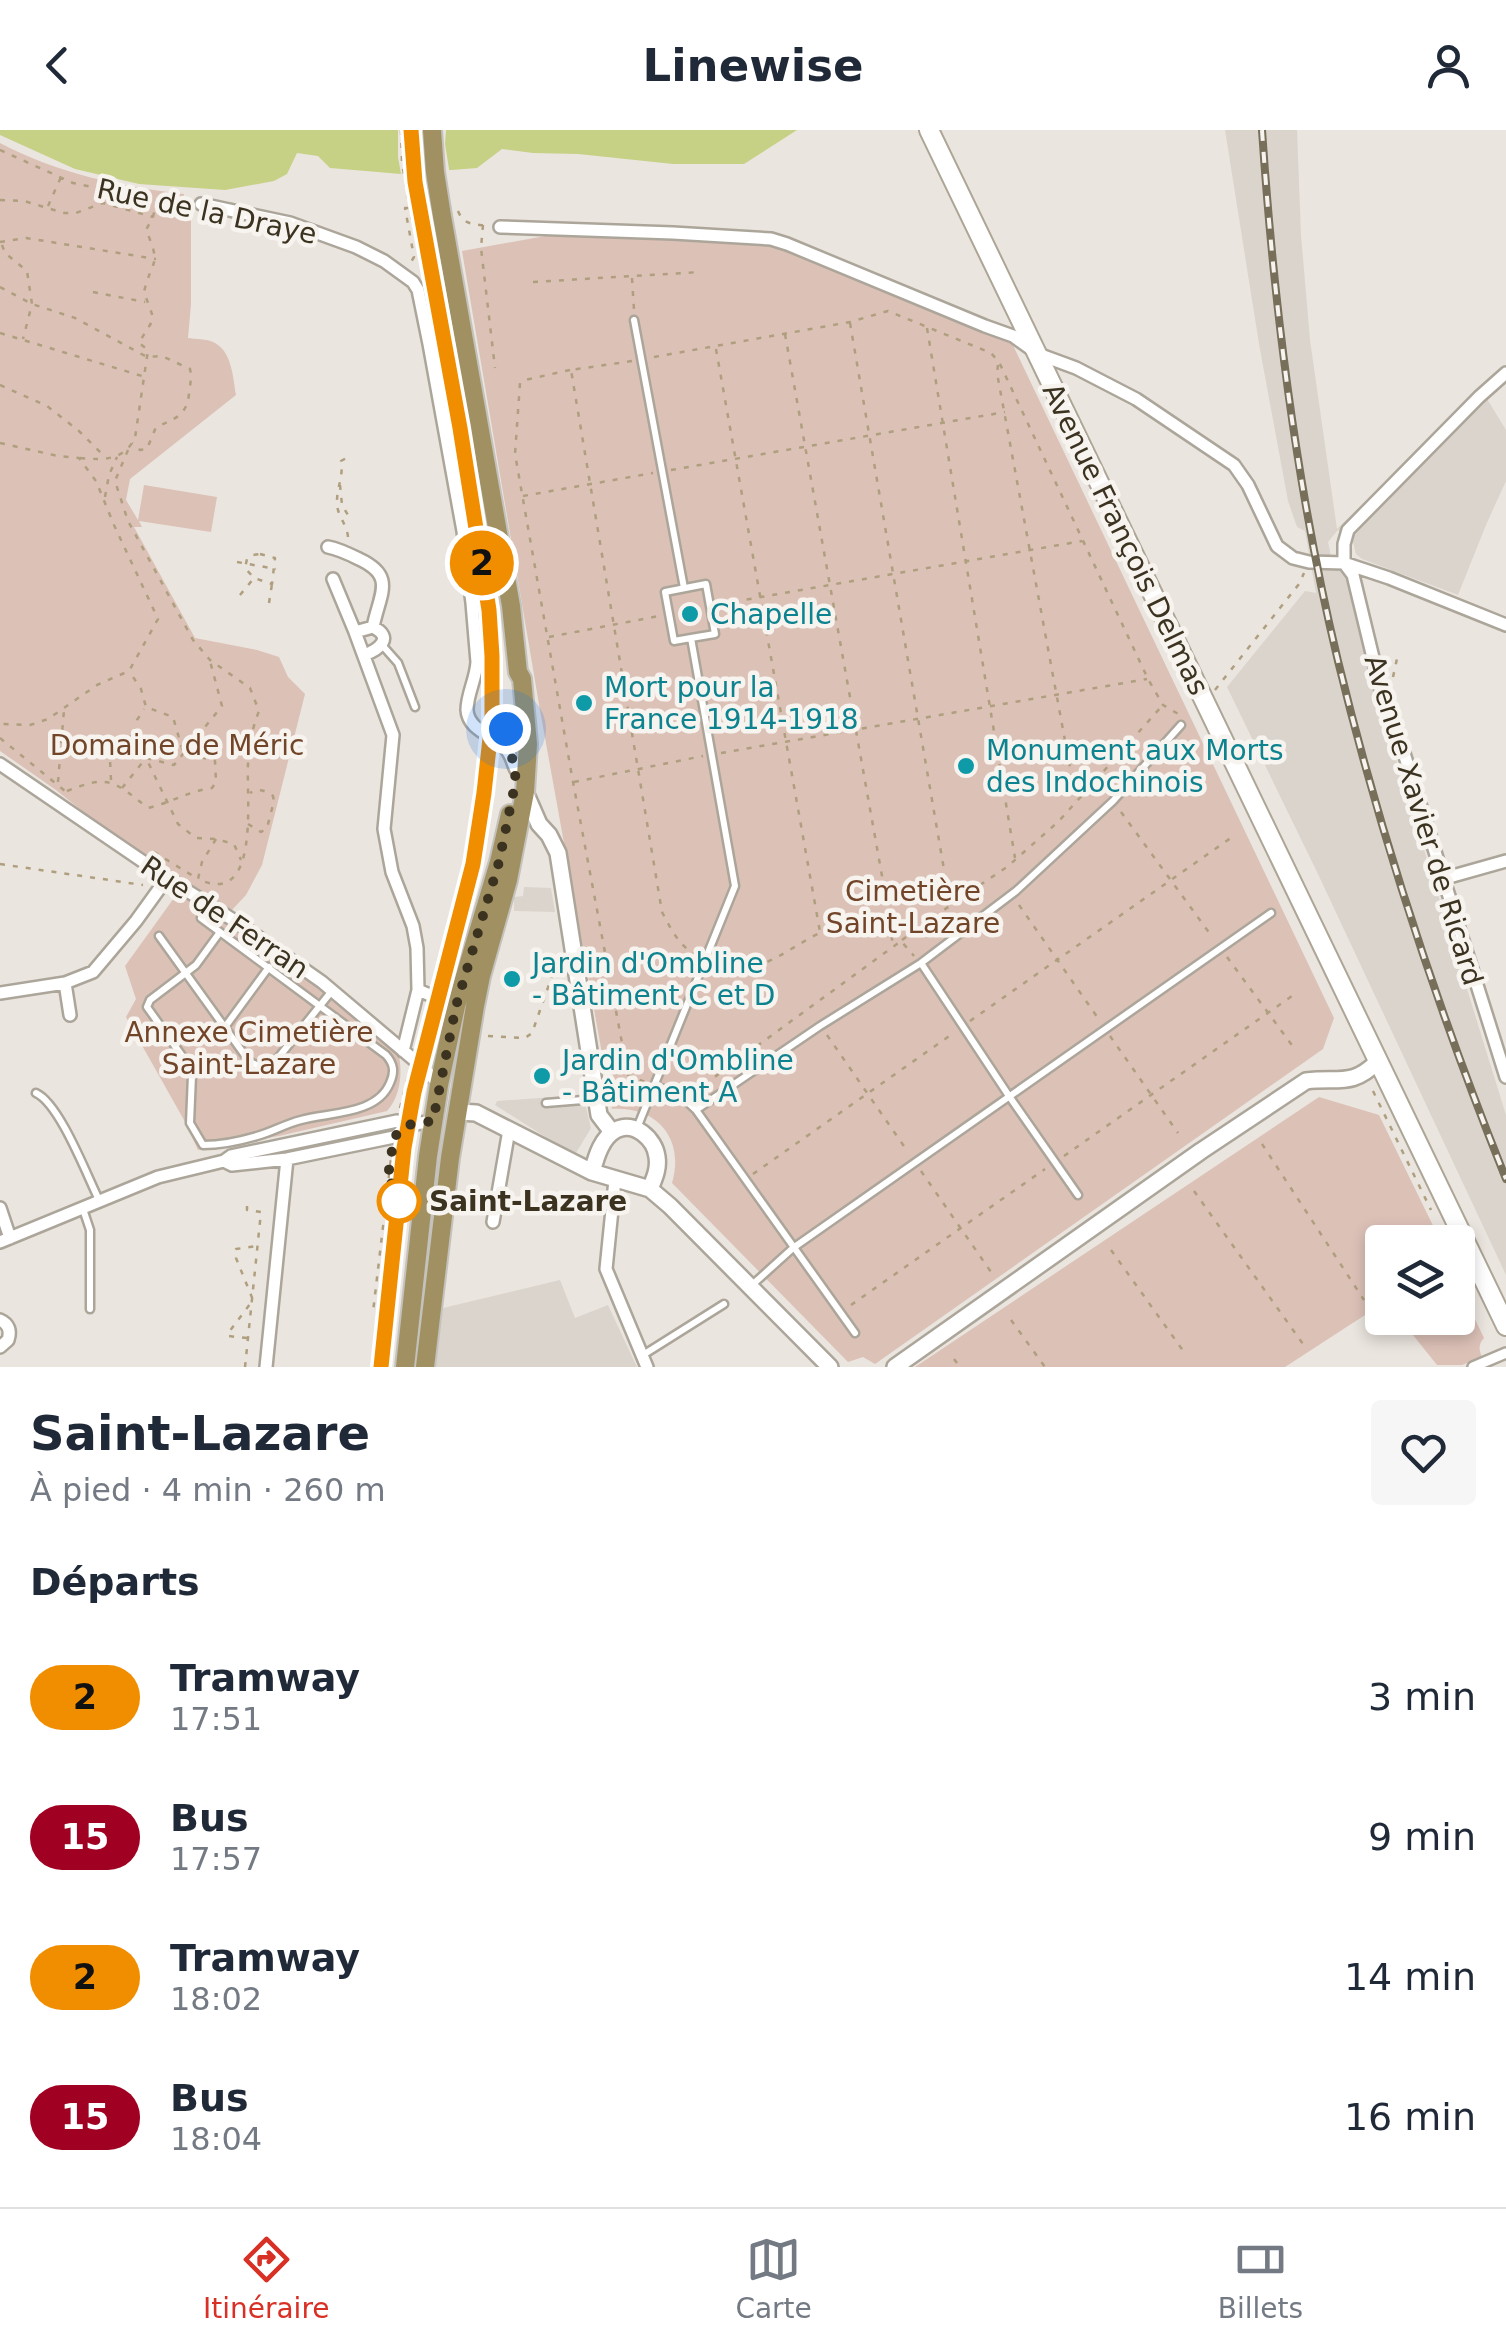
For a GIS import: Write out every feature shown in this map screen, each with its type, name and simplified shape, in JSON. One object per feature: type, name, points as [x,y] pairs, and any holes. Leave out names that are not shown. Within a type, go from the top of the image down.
[{"type":"main road","points":[[428,1364],[449,1163],[481,976],[508,880],[525,792],[528,744],[511,606],[449,214],[435,172],[432,130]]},
{"type":"main road","name":"Avenue François Delmas","points":[[930,130],[1506,1326]]},
{"type":"main road","points":[[405,1367],[433,1121],[456,1006],[508,826],[520,745],[515,680],[518,672]]},
{"type":"main road","points":[[440,1085],[459,1112]]},
{"type":"main road","points":[[433,1121],[459,1112]]},
{"type":"street","name":"Rue de la Draye","points":[[201,204],[290,223],[372,254],[404,274]]},
{"type":"street","points":[[500,226],[771,239],[1013,336],[1038,354],[1076,368],[1136,399],[1234,464],[1276,546],[1292,558],[1344,564],[1389,578],[1506,625]]},
{"type":"street","points":[[404,274],[418,290],[468,560],[477,662],[467,714],[476,729],[511,755],[516,770]]},
{"type":"street","points":[[1344,564],[1348,530],[1506,373]]},
{"type":"street","points":[[328,547],[376,567],[382,575],[373,627]]},
{"type":"street","name":"Avenue Xavier de Ricard","points":[[1344,564],[1353,576],[1382,695],[1501,1051],[1506,1077]]},
{"type":"street","points":[[332,580],[393,735],[384,829],[392,872],[413,926],[424,992],[408,1055]]},
{"type":"street","points":[[355,632],[373,627],[383,636],[382,645],[364,655]]},
{"type":"street","points":[[489,735],[506,729],[517,712]]},
{"type":"street","name":"Rue de Ferran","points":[[0,764],[163,883],[238,923],[332,991],[440,1085]]},
{"type":"street","points":[[525,792],[539,824],[558,852],[566,958],[599,1115],[612,1132]]},
{"type":"street","points":[[1442,880],[1506,861]]},
{"type":"street","points":[[0,993],[66,983],[93,972],[163,883]]},
{"type":"street","points":[[66,983],[70,1015]]},
{"type":"street","points":[[424,992],[456,1006]]},
{"type":"street","points":[[896,1367],[1306,1081],[1354,1080],[1378,1062]]},
{"type":"street","points":[[459,1112],[476,1113],[592,1172],[650,1189],[830,1367]]},
{"type":"street","points":[[0,1208],[5,1240],[158,1177],[231,1156],[403,1123],[433,1121]]},
{"type":"street","points":[[224,1161],[232,1165],[287,1159],[394,1137],[403,1123]]},
{"type":"street","points":[[592,1172],[600,1148],[612,1132],[620,1128],[637,1130],[648,1136],[658,1160],[650,1189]]},
{"type":"street","points":[[494,1222],[508,1130]]},
{"type":"street","points":[[266,1367],[287,1159]]},
{"type":"street","points":[[615,1180],[606,1269],[645,1361]]},
{"type":"street","points":[[0,1320],[8,1327],[10,1336],[0,1346]]},
{"type":"street","points":[[1473,1367],[1506,1353]]},
{"type":"lane","points":[[634,320],[684,588]]},
{"type":"lane","points":[[706,584],[714,634],[674,641],[665,592],[684,588],[706,584]]},
{"type":"lane","points":[[637,1130],[735,886],[692,638]]},
{"type":"lane","points":[[382,645],[398,663],[415,707]]},
{"type":"lane","points":[[696,1110],[921,964],[1012,894],[1112,801],[1181,726]]},
{"type":"lane","points":[[751,1286],[793,1248],[1271,913]]},
{"type":"lane","points":[[201,918],[269,967],[386,1055],[392,1062],[393,1074],[382,1096],[368,1106],[299,1120],[256,1136],[203,1145],[190,1123],[190,1067],[147,1007],[150,1000],[196,965],[220,932]]},
{"type":"lane","points":[[160,936],[249,1062],[258,1067],[274,1063],[332,991]]},
{"type":"lane","points":[[921,964],[1078,1195]]},
{"type":"lane","points":[[225,1026],[269,967]]},
{"type":"lane","points":[[654,1086],[680,1096],[696,1110],[855,1333]]},
{"type":"lane","points":[[36,1093],[46,1098],[57,1114],[100,1202]]},
{"type":"lane","points":[[546,1103],[596,1098]]},
{"type":"lane","points":[[83,1209],[90,1230],[90,1310]]},
{"type":"lane","points":[[645,1361],[724,1304]]},
{"type":"path","points":[[401,130],[411,215]]},
{"type":"path","name":"Rue de la Draye","points":[[0,150],[73,183],[156,200],[201,204]]},
{"type":"path","points":[[0,162],[6,154]]},
{"type":"path","points":[[47,208],[60,178]]},
{"type":"path","points":[[0,200],[24,201],[64,212],[103,203],[152,218]]},
{"type":"path","points":[[152,850],[210,885],[224,885],[233,878],[242,864],[248,824],[252,728],[260,712],[250,688],[210,660],[194,640],[128,521],[115,481],[138,420],[148,350],[139,343],[153,324],[144,292],[156,260],[146,230],[156,200]]},
{"type":"path","points":[[404,274],[414,257],[408,208]]},
{"type":"path","points":[[449,214],[458,211],[469,224],[500,226]]},
{"type":"path","points":[[483,225],[481,248],[495,368]]},
{"type":"path","points":[[22,340],[32,304],[27,271],[5,253],[1,242],[26,238],[156,260]]},
{"type":"path","points":[[533,282],[700,272]]},
{"type":"path","points":[[632,277],[634,320]]},
{"type":"path","points":[[0,287],[32,304],[75,318],[147,356],[162,356],[190,369],[188,406],[184,413],[156,427],[147,449],[140,450],[132,443]]},
{"type":"path","points":[[93,292],[148,302]]},
{"type":"path","points":[[654,1086],[628,1075],[573,782],[515,454],[520,384],[525,380],[850,322],[888,311],[991,353],[999,362],[1148,679],[1162,705],[1180,714],[1181,726]]},
{"type":"path","points":[[850,322],[948,887],[954,894],[965,895]]},
{"type":"path","points":[[927,327],[1016,859]]},
{"type":"path","points":[[0,333],[145,377]]},
{"type":"path","points":[[784,334],[892,947]]},
{"type":"path","points":[[715,346],[820,934]]},
{"type":"path","points":[[999,362],[997,373],[1076,802]]},
{"type":"path","points":[[571,370],[662,912],[673,933],[690,952],[740,970],[782,956],[827,930],[889,916]]},
{"type":"path","points":[[0,386],[47,406],[102,454],[98,459]]},
{"type":"path","points":[[522,496],[1004,412]]},
{"type":"path","points":[[0,443],[58,456],[106,460],[128,450]]},
{"type":"path","points":[[104,502],[109,474],[118,456]]},
{"type":"path","points":[[347,554],[349,534],[337,511],[341,461],[350,456]]},
{"type":"path","points":[[0,724],[30,725],[48,720],[98,685],[129,670],[158,619],[96,481],[78,458]]},
{"type":"path","points":[[339,484],[342,506],[350,515],[343,520]]},
{"type":"path","points":[[710,606],[1084,540]]},
{"type":"path","points":[[245,563],[253,555],[275,558],[269,603]]},
{"type":"path","points":[[236,562],[275,569]]},
{"type":"path","points":[[1205,703],[1299,584],[1309,562]]},
{"type":"path","points":[[245,563],[248,574],[272,584]]},
{"type":"path","points":[[240,595],[254,578]]},
{"type":"path","points":[[547,637],[669,614]]},
{"type":"path","points":[[1392,678],[1398,654]]},
{"type":"path","points":[[146,758],[174,765],[222,706],[210,660]]},
{"type":"path","points":[[129,670],[146,706],[137,720],[136,746],[146,758],[178,824],[196,838],[234,844],[242,864]]},
{"type":"path","points":[[573,782],[712,754],[1148,679]]},
{"type":"path","points":[[684,1100],[1016,859],[1059,822],[1162,705]]},
{"type":"path","points":[[146,706],[173,717],[183,752]]},
{"type":"path","points":[[58,786],[64,709]]},
{"type":"path","points":[[110,781],[114,744],[134,735]]},
{"type":"path","points":[[424,992],[468,848],[489,735]]},
{"type":"path","points":[[0,738],[74,798]]},
{"type":"path","points":[[66,792],[91,781],[110,781],[148,808],[167,804],[194,790],[212,788],[216,782],[215,761],[183,752]]},
{"type":"path","points":[[122,788],[146,758]]},
{"type":"path","points":[[248,793],[266,791],[274,802],[267,828],[261,832],[248,824]]},
{"type":"path","points":[[1112,801],[1294,1048]]},
{"type":"path","points":[[745,1180],[1234,835]]},
{"type":"path","points":[[198,879],[202,862],[216,839]]},
{"type":"path","points":[[0,864],[163,883]]},
{"type":"path","points":[[1012,894],[1178,1134]]},
{"type":"path","points":[[901,941],[921,964]]},
{"type":"path","points":[[471,1034],[525,1038],[532,1033],[566,958]]},
{"type":"path","points":[[840,1313],[1292,996]]},
{"type":"path","points":[[820,1026],[991,1272]]},
{"type":"path","points":[[403,1123],[408,1055]]},
{"type":"path","points":[[394,1137],[373,1312],[401,1314]]},
{"type":"path","points":[[1262,1144],[1364,1300]]},
{"type":"path","points":[[387,1183],[412,1185]]},
{"type":"path","points":[[392,1207],[395,1184]]},
{"type":"path","points":[[1194,1191],[1303,1344]]},
{"type":"path","points":[[244,1367],[260,1212],[248,1210],[248,1202]]},
{"type":"path","points":[[253,1300],[236,1250],[258,1246]]},
{"type":"path","points":[[1111,1250],[1184,1352]]},
{"type":"path","points":[[373,1367],[383,1293]]},
{"type":"path","points":[[248,1338],[228,1336],[228,1332],[253,1300]]},
{"type":"path","points":[[1011,1320],[1045,1367]]},
{"type":"path","points":[[954,1359],[960,1367]]},
{"type":"shaded area","points":[[0,130],[797,130],[744,164],[673,164],[502,149],[477,168],[401,174],[330,168],[318,156],[297,153],[287,174],[274,181],[225,190],[139,184],[75,169],[0,135]]},
{"type":"shaded area","points":[[1225,130],[1297,130],[1310,340],[1337,529],[1481,389],[1506,430],[1506,481],[1458,595],[1362,559],[1353,542],[1338,530],[1328,542],[1333,566],[1347,575],[1382,714],[1506,1115],[1506,1275],[1227,687],[1305,591],[1316,593],[1305,531],[1297,527],[1288,501]]},
{"type":"shaded area","points":[[524,887],[551,888],[555,912],[514,911],[514,897],[523,896]]},
{"type":"shaded area","points":[[583,1095],[591,1128],[576,1153],[495,1105],[497,1101]]},
{"type":"shaded area","points":[[560,1280],[575,1318],[608,1305],[637,1367],[435,1367],[443,1308]]},
{"type":"green space","name":"Domaine de Méric","points":[[0,143],[44,163],[90,177],[184,194],[184,211],[191,212],[188,338],[210,341],[224,351],[236,395],[130,479],[126,500],[138,520],[144,485],[217,497],[211,532],[139,521],[142,527],[134,527],[195,638],[279,657],[288,677],[305,694],[262,865],[246,895],[231,911],[120,841],[0,751]]},
{"type":"green space","points":[[422,151],[493,557],[503,654],[502,723],[489,724],[489,657],[479,560],[411,183],[408,153]]},
{"type":"green space","name":"Cimetière Saint-Lazare","points":[[551,235],[774,245],[1011,341],[1334,1018],[1323,1049],[875,1364],[863,1357],[848,1362],[672,1183],[674,1152],[664,1128],[642,1113],[612,1109],[462,251]]},
{"type":"green space","name":"Annexe Cimetière Saint-Lazare","points":[[179,891],[277,954],[398,1052],[400,1083],[387,1111],[198,1150],[126,1017],[136,999],[125,966]]},
{"type":"green space","points":[[1319,1097],[1379,1115],[1433,1225],[1365,1225],[1365,1315],[1285,1367],[915,1367]]},
{"type":"green space","points":[[1475,1319],[1484,1338],[1480,1347],[1482,1357],[1462,1365],[1437,1365],[1413,1335],[1475,1335]]},
{"type":"pier","points":[[398,130],[446,130],[450,175],[402,179]]},
{"type":"tram line","name":"2","points":[[381,1367],[404,1148],[419,1065],[473,864],[492,720],[489,610],[415,182],[411,130]]},
{"type":"tram line","points":[[388,1367],[420,1092],[482,857],[498,742],[498,655],[487,541],[422,180],[418,130]]},
{"type":"railway","points":[[1262,130],[1289,397],[1310,530],[1338,661],[1413,923],[1506,1179]]},
{"type":"place","name":"Chapelle","points":[[690,614]]},
{"type":"place","name":"Mort pour la France 1914-1918","points":[[584,703]]},
{"type":"place","name":"Monument aux Morts des Indochinois","points":[[966,766]]},
{"type":"place","name":"Jardin d'Ombline - Bâtiment C et D","points":[[512,979]]},
{"type":"place","name":"Jardin d'Ombline - Bâtiment A","points":[[542,1076]]},
{"type":"place","name":"Saint-Lazare","points":[[399,1201]]},
{"type":"route","points":[[399,1201],[392,1207],[395,1184],[387,1183],[394,1137],[408,1125],[433,1121],[456,1006],[508,826],[516,770],[511,755],[493,737],[506,729]]}]
